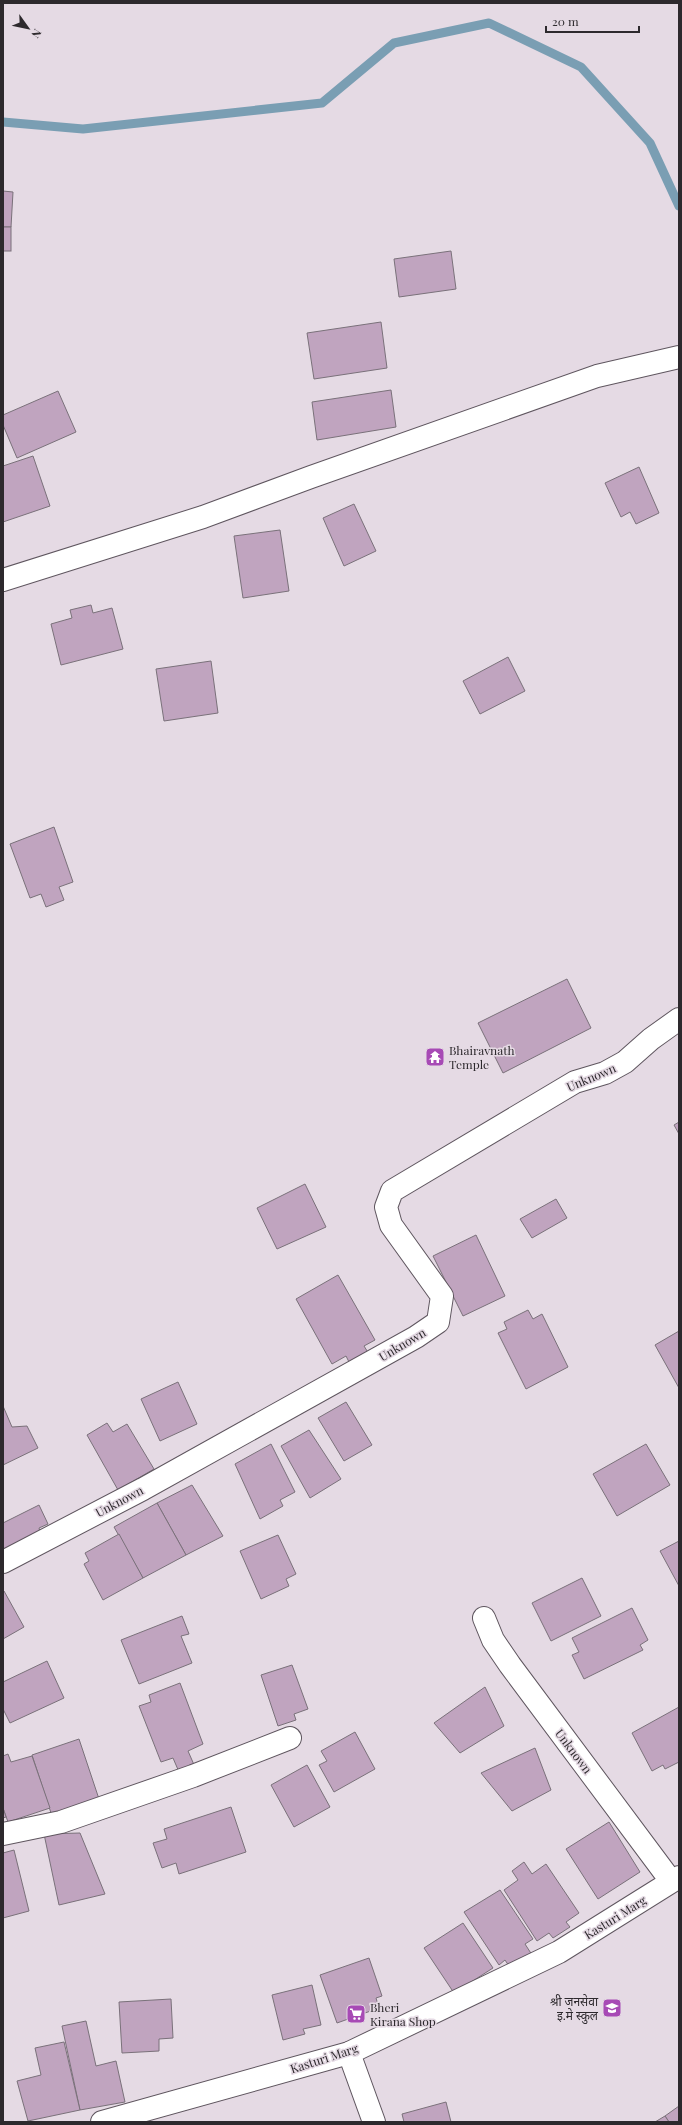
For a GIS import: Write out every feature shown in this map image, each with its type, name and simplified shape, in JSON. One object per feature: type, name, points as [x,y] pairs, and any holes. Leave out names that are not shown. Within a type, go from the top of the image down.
[{"type":"street","points":[[3,580],[203,518],[311,477],[597,376],[679,357]]},
{"type":"street","name":"Unknown","points":[[3,1562],[143,1489],[416,1337],[438,1322],[442,1296],[391,1225],[386,1207],[392,1191],[575,1082],[605,1073],[625,1062],[651,1039],[679,1019]]},
{"type":"street","name":"Unknown","points":[[484,1618],[493,1640],[510,1664],[675,1879]]},
{"type":"street","points":[[3,1834],[61,1822],[193,1776],[290,1738]]},
{"type":"street","name":"Kasturi Marg","points":[[102,2122],[349,2053],[559,1952],[675,1879]]},
{"type":"street","points":[[349,2053],[374,2122]]},
{"type":"building","points":[[3,191],[13,192],[11,227],[3,227]]},
{"type":"building","points":[[3,227],[11,227],[11,251],[3,251]]},
{"type":"building","points":[[451,251],[456,289],[399,297],[394,259]]},
{"type":"building","points":[[381,322],[387,368],[314,379],[307,333]]},
{"type":"building","points":[[391,390],[396,427],[317,440],[312,402]]},
{"type":"building","points":[[58,391],[76,432],[17,458],[3,425],[3,415]]},
{"type":"building","points":[[33,456],[50,506],[3,522],[3,466]]},
{"type":"building","points":[[639,467],[659,513],[636,524],[630,512],[621,517],[605,483]]},
{"type":"building","points":[[354,504],[376,551],[344,566],[323,518]]},
{"type":"building","points":[[280,530],[289,591],[243,598],[234,536]]},
{"type":"building","points":[[91,605],[93,613],[112,608],[123,649],[61,665],[51,624],[72,618],[70,610]]},
{"type":"building","points":[[508,657],[525,691],[480,714],[463,681]]},
{"type":"building","points":[[211,661],[218,713],[164,721],[156,669]]},
{"type":"building","points":[[54,827],[73,882],[59,887],[64,900],[46,907],[41,894],[30,898],[10,844]]},
{"type":"building","points":[[567,979],[591,1028],[503,1073],[478,1023]]},
{"type":"building","points":[[679,1122],[679,1134],[674,1125]]},
{"type":"building","points":[[305,1184],[326,1227],[277,1249],[257,1208]]},
{"type":"building","points":[[556,1199],[567,1218],[532,1238],[520,1219]]},
{"type":"building","points":[[476,1235],[505,1296],[463,1316],[433,1256]]},
{"type":"building","points":[[338,1275],[375,1340],[364,1346],[369,1354],[350,1364],[346,1356],[332,1364],[296,1299]]},
{"type":"building","points":[[528,1310],[533,1319],[542,1314],[568,1367],[526,1389],[498,1333],[507,1329],[504,1322]]},
{"type":"building","points":[[679,1331],[679,1388],[655,1345]]},
{"type":"building","points":[[178,1382],[197,1424],[160,1441],[141,1399]]},
{"type":"building","points":[[346,1402],[372,1445],[344,1461],[318,1418]]},
{"type":"building","points":[[3,1406],[12,1427],[27,1426],[38,1448],[3,1465]]},
{"type":"building","points":[[107,1423],[113,1432],[127,1424],[154,1469],[118,1490],[87,1435]]},
{"type":"building","points":[[309,1430],[341,1479],[310,1498],[281,1446]]},
{"type":"building","points":[[271,1444],[295,1492],[280,1500],[283,1506],[260,1519],[235,1464]]},
{"type":"building","points":[[646,1444],[670,1485],[617,1516],[593,1474]]},
{"type":"building","points":[[192,1485],[223,1536],[186,1555],[157,1503]]},
{"type":"building","points":[[157,1503],[186,1555],[143,1578],[114,1527]]},
{"type":"building","points":[[39,1505],[48,1524],[39,1528],[40,1532],[3,1552],[3,1523]]},
{"type":"building","points":[[119,1534],[143,1578],[103,1600],[84,1564],[89,1561],[85,1553]]},
{"type":"building","points":[[278,1535],[296,1574],[286,1579],[289,1586],[261,1599],[240,1551]]},
{"type":"building","points":[[679,1541],[679,1586],[660,1551]]},
{"type":"building","points":[[582,1578],[601,1616],[551,1641],[532,1603]]},
{"type":"building","points":[[4,1591],[24,1627],[3,1639],[3,1592]]},
{"type":"building","points":[[632,1608],[648,1640],[640,1645],[643,1650],[584,1679],[572,1655],[579,1652],[572,1638]]},
{"type":"building","points":[[182,1616],[189,1634],[181,1636],[192,1663],[139,1684],[121,1640]]},
{"type":"building","points":[[47,1661],[64,1698],[10,1723],[3,1709],[3,1682]]},
{"type":"building","points":[[292,1665],[308,1709],[294,1714],[296,1720],[278,1726],[261,1675]]},
{"type":"building","points":[[180,1683],[203,1744],[188,1751],[195,1767],[179,1772],[173,1758],[161,1762],[139,1706],[151,1702],[149,1695]]},
{"type":"building","points":[[485,1687],[504,1726],[460,1753],[434,1723]]},
{"type":"building","points":[[679,1707],[679,1762],[665,1769],[663,1765],[652,1771],[632,1733]]},
{"type":"building","points":[[355,1732],[375,1769],[334,1792],[319,1765],[327,1761],[321,1751]]},
{"type":"building","points":[[79,1739],[100,1802],[52,1816],[32,1755]]},
{"type":"building","points":[[535,1748],[551,1790],[512,1811],[481,1773]]},
{"type":"building","points":[[8,1754],[11,1762],[32,1756],[50,1808],[8,1822],[3,1808],[3,1756]]},
{"type":"building","points":[[307,1765],[330,1807],[294,1827],[271,1785]]},
{"type":"building","points":[[231,1807],[246,1852],[179,1874],[176,1863],[162,1868],[153,1843],[167,1839],[164,1829]]},
{"type":"building","points":[[3,1808],[6,1817],[3,1818]]},
{"type":"building","points":[[609,1822],[640,1872],[598,1899],[566,1849]]},
{"type":"building","points":[[80,1833],[105,1894],[59,1905],[44,1834]]},
{"type":"building","points":[[14,1850],[29,1911],[3,1918],[3,1853]]},
{"type":"building","points":[[524,1862],[532,1874],[546,1864],[579,1913],[566,1922],[570,1927],[553,1938],[549,1933],[537,1941],[504,1890],[518,1880],[512,1871]]},
{"type":"building","points":[[500,1890],[533,1939],[525,1944],[534,1958],[513,1972],[505,1960],[499,1965],[464,1912]]},
{"type":"building","points":[[463,1923],[493,1968],[454,1993],[424,1948]]},
{"type":"building","points":[[369,1958],[382,1996],[376,1998],[379,2008],[337,2023],[320,1975]]},
{"type":"building","points":[[312,1985],[321,2025],[303,2029],[305,2034],[283,2040],[272,1995]]},
{"type":"building","points":[[171,1999],[173,2038],[159,2039],[159,2051],[122,2053],[119,2002]]},
{"type":"building","points":[[86,2021],[96,2066],[116,2061],[125,2102],[80,2110],[62,2026]]},
{"type":"building","points":[[64,2042],[80,2110],[28,2121],[17,2081],[41,2075],[35,2048]]},
{"type":"building","points":[[446,2102],[451,2122],[404,2122],[402,2114]]},
{"type":"building","points":[[679,2106],[679,2122],[669,2122],[665,2116]]},
{"type":"building","points":[[665,2116],[669,2122],[655,2122]]},
{"type":"waterway","points":[[3,122],[83,129],[322,103],[394,43],[489,23],[581,67],[650,143],[679,206]]},
{"type":"place","name":"Bhairavnath Temple","points":[[435,1057]]},
{"type":"place","name":"श्री जनसेवा इ.मे स्कुल","points":[[612,2008]]},
{"type":"place","name":"Bheri Kirana Shop","points":[[356,2014]]}]
